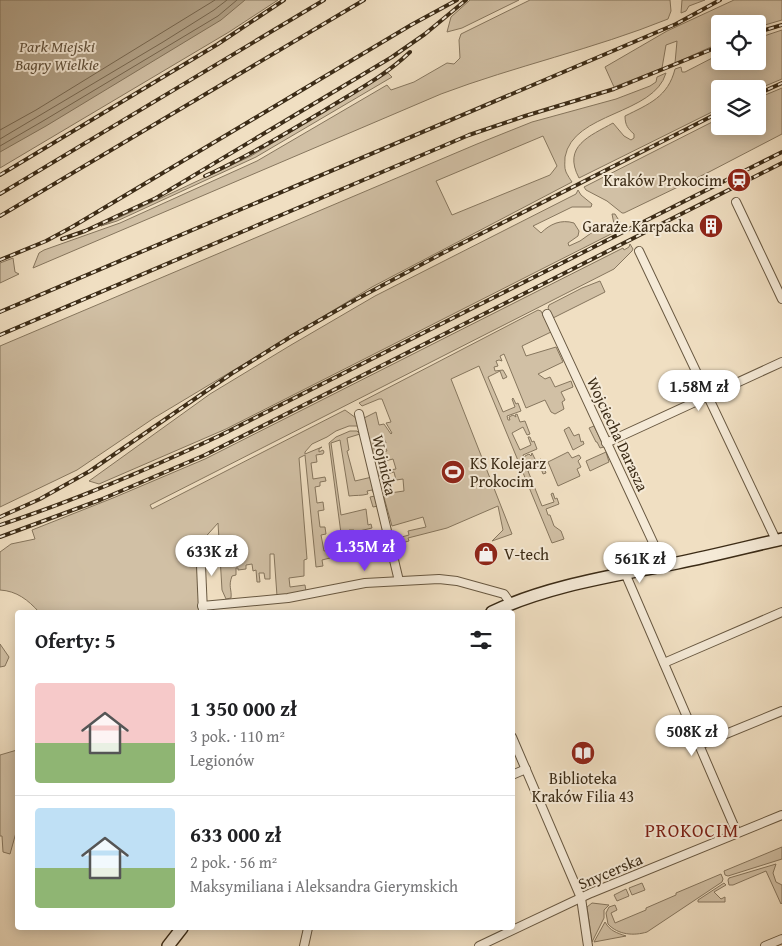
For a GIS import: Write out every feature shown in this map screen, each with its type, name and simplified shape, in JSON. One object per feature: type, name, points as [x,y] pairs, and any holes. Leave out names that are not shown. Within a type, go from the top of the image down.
[{"type":"street","points":[[736,202],[782,299]]},
{"type":"street","points":[[497,610],[563,587],[780,540],[707,396],[640,251]]},
{"type":"street","name":"Wojciecha Darasza","points":[[547,314],[664,566]]},
{"type":"street","points":[[606,443],[782,362]]},
{"type":"street","name":"Wojnicka","points":[[359,414],[398,581]]},
{"type":"street","points":[[200,542],[202,610],[272,600],[365,583],[439,579],[457,581],[504,594],[511,604]]},
{"type":"street","points":[[625,573],[737,833]]},
{"type":"street","points":[[664,663],[782,612]]},
{"type":"street","points":[[699,745],[782,711]]},
{"type":"street","points":[[515,743],[582,898],[588,946]]},
{"type":"street","points":[[515,774],[526,769]]},
{"type":"street","name":"Snycerska","points":[[515,929],[582,898],[782,815]]},
{"type":"street","points":[[168,946],[180,930]]},
{"type":"street","points":[[304,946],[308,930]]},
{"type":"street","name":"Snycerska","points":[[479,946],[513,930]]},
{"type":"street","points":[[765,946],[782,939]]},
{"type":"green space","name":"Park Miejski Bagry Wielkie","points":[[0,0],[278,0],[229,32],[0,168]]},
{"type":"green space","points":[[470,0],[519,0],[462,28],[447,32],[451,17]]},
{"type":"green space","points":[[530,0],[670,0],[671,11],[668,19],[640,30],[441,94],[33,268],[39,253],[44,250],[120,223],[257,161],[387,85],[391,90],[414,82],[447,63],[454,64],[460,58],[459,40],[461,34]]},
{"type":"green space","points":[[682,0],[705,0],[689,6],[686,11],[681,13]]},
{"type":"green space","points":[[734,0],[782,0],[782,20],[766,25],[766,15],[711,15],[711,47],[675,63],[677,41],[666,45],[662,68],[614,87],[605,67],[667,31]]},
{"type":"green space","points":[[782,30],[782,79],[766,86],[766,80],[711,80],[711,112],[579,178],[574,158],[576,150],[581,143],[613,123],[624,136],[631,140],[634,138],[634,134],[626,124],[625,116],[656,99],[668,86],[675,69],[681,67],[682,72],[685,72],[711,59],[711,70],[766,70],[766,35]]},
{"type":"green space","points":[[388,73],[392,77],[256,157],[117,221],[101,226],[251,156]]},
{"type":"green space","points":[[666,73],[659,87],[646,98],[597,122],[582,131],[571,142],[565,157],[565,165],[566,172],[572,182],[372,287],[154,418],[77,470],[0,507],[0,346],[477,144],[532,122],[616,99],[650,86],[656,82],[657,77]],"holes":[[[543,136],[557,166],[550,175],[452,215],[436,181]]]},
{"type":"green space","points":[[782,88],[782,134],[709,172],[624,213],[584,187],[711,123],[711,135],[766,135],[766,95]]},
{"type":"green space","points":[[578,190],[592,204],[591,207],[572,207],[533,226],[541,233],[556,223],[574,223],[579,231],[578,236],[568,243],[569,246],[580,241],[604,224],[609,228],[613,227],[612,214],[615,214],[623,227],[618,226],[614,229],[613,233],[226,429],[99,484],[89,481],[210,394],[291,345],[375,296],[576,194]]},
{"type":"green space","points":[[630,244],[633,249],[632,251],[614,269],[150,505],[152,509],[345,410],[356,418],[359,426],[349,426],[336,431],[312,444],[305,452],[305,454],[322,447],[319,449],[319,452],[323,450],[324,452],[323,454],[316,455],[317,462],[311,463],[313,479],[325,477],[326,481],[320,482],[320,486],[315,487],[317,503],[323,502],[324,510],[318,511],[320,527],[325,527],[326,534],[321,535],[324,551],[329,550],[330,558],[322,560],[323,566],[316,567],[305,455],[299,458],[307,559],[304,560],[304,576],[289,578],[290,587],[305,585],[306,591],[277,596],[274,554],[270,554],[270,579],[265,579],[264,573],[259,573],[260,582],[257,582],[256,570],[253,571],[252,564],[246,565],[246,569],[238,570],[236,568],[236,575],[232,576],[230,583],[231,598],[226,599],[222,590],[218,523],[200,543],[203,610],[37,610],[22,597],[12,592],[0,590],[0,552],[11,544],[35,539],[32,530],[205,459],[623,248],[624,250]]},
{"type":"green space","points":[[13,258],[15,272],[19,274],[0,283],[0,263]]},
{"type":"green space","points":[[600,281],[605,292],[553,318],[548,308],[549,305]]},
{"type":"green space","points":[[538,310],[541,311],[551,332],[522,346],[526,356],[556,347],[563,362],[538,374],[545,379],[550,377],[555,387],[571,381],[573,387],[561,392],[565,400],[562,402],[564,409],[555,414],[551,412],[545,400],[526,408],[504,354],[500,356],[502,361],[496,361],[498,366],[494,367],[495,371],[503,370],[507,377],[503,379],[500,371],[488,377],[503,412],[515,407],[513,398],[516,404],[518,403],[521,411],[507,416],[508,420],[513,415],[516,417],[515,415],[517,414],[520,422],[525,421],[530,434],[527,435],[523,427],[512,433],[520,450],[531,445],[528,437],[530,437],[532,442],[534,441],[537,449],[523,455],[524,458],[529,454],[531,456],[532,453],[536,461],[541,459],[546,473],[543,474],[540,466],[528,471],[542,506],[554,502],[551,494],[553,493],[555,499],[557,498],[559,504],[546,509],[554,526],[561,531],[564,539],[552,543],[479,366],[451,379],[512,534],[492,541],[503,530],[498,506],[447,528],[408,538],[409,541],[394,545],[391,534],[396,533],[398,538],[409,535],[408,531],[426,527],[423,517],[392,526],[383,494],[404,491],[403,479],[396,480],[394,472],[379,476],[378,471],[388,468],[389,470],[396,469],[393,459],[385,461],[384,456],[381,457],[379,453],[387,451],[384,444],[386,443],[385,440],[381,441],[380,438],[374,440],[375,453],[373,453],[364,418],[376,412],[379,425],[384,424],[391,434],[386,423],[391,422],[382,399],[362,406],[359,403]]},
{"type":"green space","points":[[594,426],[604,447],[600,448],[589,428]]},
{"type":"green space","points":[[569,427],[574,436],[579,434],[581,442],[583,441],[584,444],[573,450],[564,430]]},
{"type":"green space","points":[[350,431],[357,431],[360,434],[347,438],[349,450],[347,451],[355,481],[372,477],[378,506],[373,507],[370,497],[375,496],[372,490],[367,491],[368,494],[349,496],[340,440],[331,443],[341,515],[366,509],[368,525],[371,524],[372,528],[355,532],[354,530],[349,530],[349,533],[343,533],[346,555],[344,556],[329,443],[336,437]]},
{"type":"green space","points":[[568,452],[572,458],[579,455],[581,458],[578,461],[581,467],[577,469],[580,476],[558,486],[548,462]]},
{"type":"green space","points":[[606,452],[609,462],[590,471],[586,461]]},
{"type":"green space","points":[[383,542],[388,550],[382,560],[378,560],[374,547],[376,543]]},
{"type":"green space","points":[[0,644],[9,657],[5,666],[0,667]]},
{"type":"green space","points":[[15,751],[15,836],[10,854],[3,852],[2,836],[0,836],[0,755]]},
{"type":"green space","points":[[782,847],[782,859],[728,876],[725,875],[724,871]]},
{"type":"green space","points":[[776,864],[773,873],[776,882],[782,885],[781,904],[766,871],[729,885],[729,878]]},
{"type":"green space","points":[[721,874],[722,882],[647,932],[626,934],[612,928],[608,924],[606,913],[609,907],[615,905],[617,910],[611,913],[615,923],[646,910],[646,908],[676,895],[676,893]]},
{"type":"green space","points":[[642,883],[645,890],[632,895],[629,888]]},
{"type":"green space","points":[[724,883],[726,885],[714,892],[721,899],[725,897],[725,902],[698,902],[698,900]]},
{"type":"green space","points":[[626,889],[629,896],[617,901],[614,895]]},
{"type":"green space","points":[[592,903],[609,905],[604,910],[604,918],[592,942],[587,907]]},
{"type":"green space","points":[[605,922],[611,930],[626,936],[594,942]]},
{"type":"water","name":"Park Miejski Bagry Wielkie","points":[[0,0],[245,0],[221,20],[0,152]]},
{"type":"railway","points":[[0,175],[218,44],[284,0]]},
{"type":"railway","points":[[0,194],[324,0]]},
{"type":"railway","points":[[0,216],[364,0]]},
{"type":"railway","points":[[0,260],[46,241],[72,227],[411,25],[457,0]]},
{"type":"railway","points":[[62,239],[85,231],[156,198],[392,57],[425,34],[466,0]]},
{"type":"railway","points":[[0,312],[676,24],[720,0]]},
{"type":"railway","points":[[766,30],[782,25]]},
{"type":"railway","points":[[0,335],[469,135],[614,89],[711,50]]},
{"type":"railway","points":[[205,176],[236,161],[358,90],[390,69],[410,52]]},
{"type":"railway","points":[[766,90],[782,83]]},
{"type":"railway","points":[[0,517],[40,499],[90,471],[231,374],[355,300],[441,254],[711,117]]},
{"type":"railway","points":[[0,525],[112,483],[221,435],[782,152]]},
{"type":"railway","points":[[0,537],[100,500],[205,455],[782,163]]},
{"type":"place","name":"Kraków Prokocim","points":[[739,180]]},
{"type":"place","name":"Garaże Karpacka","points":[[711,226]]},
{"type":"place","name":"KS Kolejarz Prokocim","points":[[453,472]]},
{"type":"place","name":"V-tech","points":[[486,554]]},
{"type":"place","name":"Biblioteka Kraków Filia 43","points":[[583,753]]},
{"type":"district","name":"PROKOCIM","points":[[692,830]]}]
